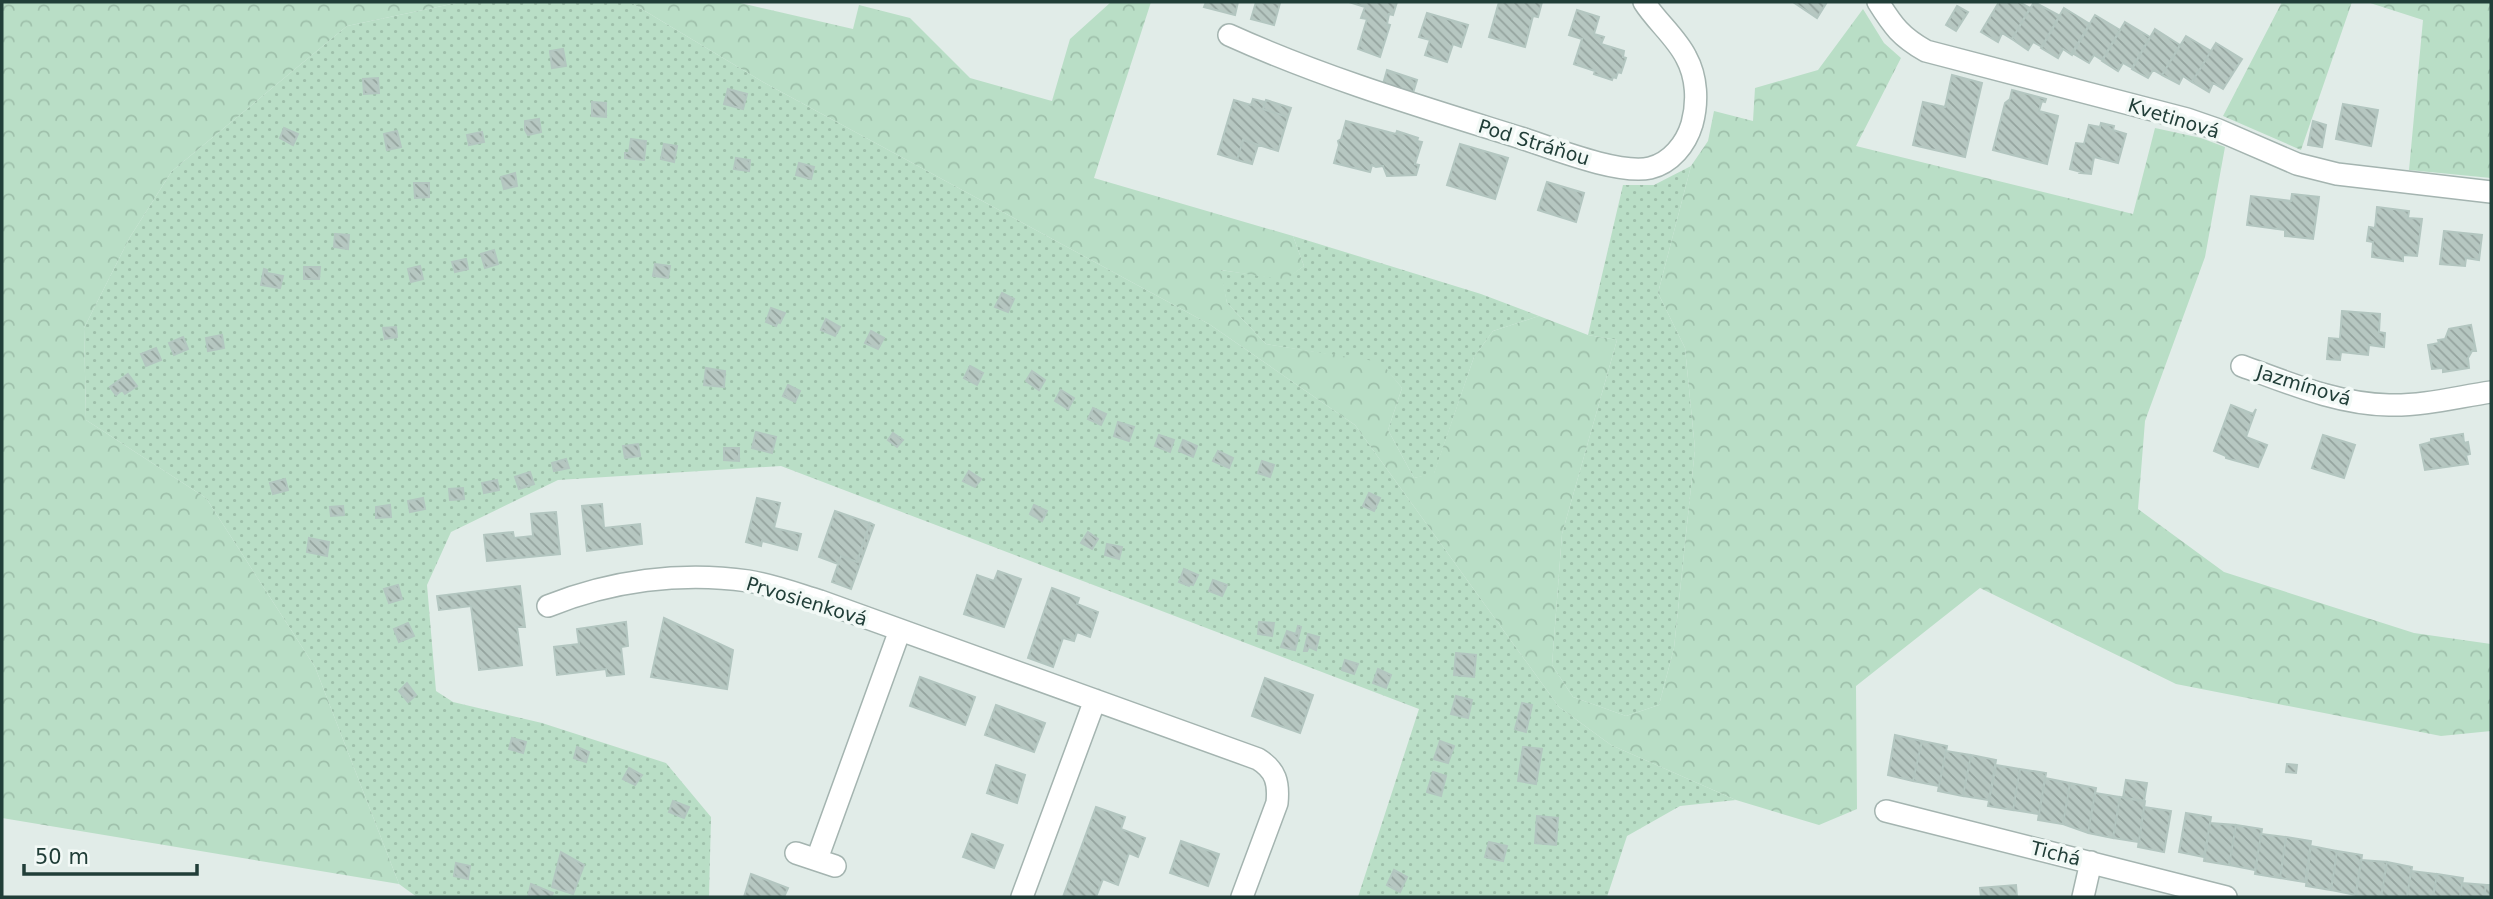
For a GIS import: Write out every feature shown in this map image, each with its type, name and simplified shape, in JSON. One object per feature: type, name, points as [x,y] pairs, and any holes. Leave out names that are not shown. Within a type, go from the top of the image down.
[{"type":"street","name":"Pod Stráňou","points":[[1229,35],[1339,81],[1623,169],[1650,168],[1673,156],[1688,137],[1695,111],[1695,83],[1686,56],[1644,2]]},
{"type":"street","name":"Kvetinová","points":[[1878,2],[1894,28],[1907,41],[1926,51],[2187,119],[2297,164],[2337,174],[2491,192]]},
{"type":"street","name":"Jazmínová","points":[[2242,366],[2304,389],[2361,402],[2389,405],[2415,404],[2491,392]]},
{"type":"street","name":"Prvosienková","points":[[548,606],[582,592],[613,585],[685,578],[727,579],[768,585],[1258,759],[1269,766],[1276,777],[1277,803],[1242,897]]},
{"type":"street","points":[[816,859],[900,630]]},
{"type":"street","points":[[1022,897],[1095,700]]},
{"type":"street","name":"Tichá","points":[[1885,811],[2226,897]]},
{"type":"street","points":[[2083,897],[2091,862]]},
{"type":"green space","points":[[2,2],[461,2],[347,26],[172,171],[130,237],[84,328],[86,420],[206,498],[315,667],[399,884],[2,818]]},
{"type":"green space","points":[[461,2],[630,2],[763,82],[1209,324],[1355,425],[1559,707],[1611,745],[1736,800],[1680,806],[1627,836],[1607,897],[1358,897],[1419,709],[781,466],[558,480],[451,532],[427,585],[436,691],[453,702],[542,723],[666,763],[711,817],[709,897],[417,897],[399,884],[315,667],[206,498],[86,420],[84,328],[130,237],[172,171],[347,26]]},
{"type":"green space","points":[[630,2],[736,2],[853,29],[859,5],[910,18],[970,78],[1052,101],[1070,39],[1111,2],[1151,2],[1094,178],[1293,236],[1304,266],[1285,280],[1221,270],[1227,303],[1266,344],[1381,362],[1402,388],[1388,430],[1414,478],[1434,473],[1474,357],[1493,331],[1539,316],[1588,335],[1617,340],[1562,534],[1552,665],[1573,697],[1626,716],[1659,705],[1674,648],[1695,449],[1685,348],[1658,293],[1691,166],[1708,141],[1714,111],[1753,121],[1755,88],[1818,70],[1863,9],[1884,43],[1901,58],[1856,146],[2133,214],[2155,128],[2201,138],[2225,147],[2205,257],[2145,421],[2138,509],[2224,572],[2414,633],[2491,644],[2491,731],[2441,736],[2176,684],[1980,588],[1856,686],[1857,809],[1819,825],[1736,800],[1611,745],[1559,707],[1355,425],[1209,324],[763,82]]},
{"type":"green space","points":[[2282,2],[2352,2],[2301,150],[2223,116]]},
{"type":"green space","points":[[2367,2],[2491,2],[2491,178],[2409,170],[2423,20]]},
{"type":"green space","points":[[1691,166],[1658,293],[1685,348],[1695,449],[1674,648],[1659,705],[1626,716],[1573,697],[1552,665],[1562,534],[1617,340],[1588,335],[1623,185],[1654,185]]},
{"type":"green space","points":[[1293,236],[1481,294],[1539,316],[1493,331],[1474,357],[1434,474],[1414,478],[1388,430],[1402,388],[1381,363],[1266,344],[1227,303],[1220,270],[1285,279],[1304,266]]},
{"type":"building","points":[[1206,2],[1238,2],[1235,15],[1204,7]]},
{"type":"building","points":[[1256,2],[1280,3],[1274,25],[1251,19]]},
{"type":"building","points":[[1349,2],[1397,2],[1393,15],[1389,14],[1387,24],[1390,25],[1380,57],[1358,49],[1367,19],[1361,18],[1365,7]]},
{"type":"building","points":[[1499,2],[1542,2],[1538,17],[1533,16],[1525,47],[1489,37]]},
{"type":"building","points":[[1793,2],[1827,2],[1817,18]]},
{"type":"building","points":[[1999,2],[2019,2],[2030,8],[2012,39],[2002,33],[1998,42],[1981,32]]},
{"type":"building","points":[[2034,2],[2060,16],[2042,47],[2033,42],[2028,50],[2012,39]]},
{"type":"building","points":[[1957,6],[1968,12],[1956,31],[1946,25]]},
{"type":"building","points":[[2064,8],[2090,24],[2072,55],[2063,49],[2058,58],[2041,48]]},
{"type":"building","points":[[1577,10],[1599,17],[1594,34],[1604,37],[1601,44],[1624,51],[1623,57],[1626,58],[1621,73],[1618,72],[1616,78],[1613,77],[1612,80],[1594,74],[1595,71],[1574,64],[1582,39],[1569,35]]},
{"type":"building","points":[[1427,13],[1468,25],[1461,47],[1453,44],[1447,62],[1425,55],[1430,40],[1419,37]]},
{"type":"building","points":[[2095,15],[2120,30],[2102,60],[2094,55],[2089,63],[2072,53]]},
{"type":"building","points":[[2125,22],[2150,37],[2132,68],[2123,63],[2118,71],[2102,61]]},
{"type":"building","points":[[2155,29],[2180,45],[2162,75],[2153,70],[2148,78],[2132,69]]},
{"type":"building","points":[[2186,36],[2211,51],[2192,82],[2183,76],[2179,84],[2162,75]]},
{"type":"building","points":[[2216,43],[2242,59],[2223,89],[2213,83],[2209,92],[2192,82]]},
{"type":"building","points":[[563,49],[566,66],[552,68],[550,51]]},
{"type":"building","points":[[1387,70],[1417,80],[1413,93],[1383,84]]},
{"type":"building","points":[[1952,75],[1982,83],[1965,157],[1913,145],[1923,102],[1945,107]]},
{"type":"building","points":[[378,78],[379,93],[364,94],[363,79]]},
{"type":"building","points":[[728,89],[747,94],[743,109],[724,104]]},
{"type":"building","points":[[2012,90],[2046,99],[2045,102],[2042,101],[2039,111],[2058,116],[2047,164],[1993,150],[2005,103],[2010,99]]},
{"type":"building","points":[[1253,99],[1265,102],[1263,109],[1288,117],[1278,151],[1243,140],[1237,160],[1218,154],[1234,100],[1251,105]]},
{"type":"building","points":[[1266,100],[1291,108],[1288,117],[1263,109]]},
{"type":"building","points":[[592,102],[606,103],[606,117],[592,116]]},
{"type":"building","points":[[2343,104],[2378,110],[2371,146],[2336,139]]},
{"type":"building","points":[[539,119],[541,132],[528,135],[525,121]]},
{"type":"building","points":[[1346,121],[1418,138],[1417,141],[1422,142],[1415,164],[1419,165],[1416,175],[1387,176],[1383,166],[1372,165],[1370,172],[1334,163],[1338,141]]},
{"type":"building","points":[[2313,121],[2326,125],[2322,147],[2308,145]]},
{"type":"building","points":[[2101,123],[2114,126],[2113,130],[2126,134],[2118,163],[2094,157],[2091,174],[2070,169],[2076,143],[2084,144],[2089,125],[2100,127]]},
{"type":"building","points":[[284,128],[298,134],[293,145],[280,138]]},
{"type":"building","points":[[397,131],[401,147],[387,150],[384,134]]},
{"type":"building","points":[[482,132],[484,142],[469,145],[467,135]]},
{"type":"building","points":[[631,139],[646,141],[644,160],[625,158],[625,153],[629,153]]},
{"type":"building","points":[[1243,140],[1258,145],[1252,164],[1237,160]]},
{"type":"building","points":[[664,144],[677,146],[674,162],[661,159]]},
{"type":"building","points":[[1460,144],[1508,158],[1495,199],[1447,185]]},
{"type":"building","points":[[736,158],[750,160],[749,171],[734,169]]},
{"type":"building","points":[[799,163],[814,167],[811,179],[796,175]]},
{"type":"building","points":[[515,173],[517,186],[504,189],[501,177]]},
{"type":"building","points":[[1547,182],[1584,193],[1576,222],[1538,210]]},
{"type":"building","points":[[414,183],[429,183],[429,197],[415,198]]},
{"type":"building","points":[[2292,194],[2319,197],[2313,239],[2285,236],[2285,230],[2247,225],[2251,196],[2291,201]]},
{"type":"building","points":[[2377,207],[2409,211],[2408,218],[2422,219],[2417,256],[2403,255],[2403,261],[2372,257],[2373,242],[2367,241],[2369,227],[2375,228]]},
{"type":"building","points":[[2444,231],[2482,235],[2479,260],[2466,258],[2465,266],[2440,264]]},
{"type":"building","points":[[335,234],[349,235],[348,249],[334,247]]},
{"type":"building","points":[[494,250],[498,264],[485,268],[481,254]]},
{"type":"building","points":[[466,259],[468,269],[455,272],[452,262]]},
{"type":"building","points":[[655,264],[670,266],[668,278],[653,276]]},
{"type":"building","points":[[420,266],[423,279],[411,282],[408,269]]},
{"type":"building","points":[[304,267],[320,267],[319,279],[304,279]]},
{"type":"building","points":[[264,269],[267,273],[283,276],[280,288],[261,285]]},
{"type":"building","points":[[1002,293],[1014,299],[1008,312],[995,307]]},
{"type":"building","points":[[771,308],[785,313],[776,326],[766,322]]},
{"type":"building","points":[[2342,311],[2380,314],[2379,332],[2385,333],[2384,347],[2369,345],[2368,355],[2341,352],[2340,360],[2327,359],[2329,338],[2340,339]]},
{"type":"building","points":[[826,319],[840,327],[835,336],[821,330]]},
{"type":"building","points":[[2471,325],[2476,351],[2472,351],[2468,358],[2469,368],[2443,372],[2443,368],[2432,369],[2428,345],[2445,339],[2449,329]]},
{"type":"building","points":[[396,327],[397,337],[385,339],[383,328]]},
{"type":"building","points":[[871,331],[884,338],[878,349],[865,343]]},
{"type":"building","points":[[222,335],[224,348],[208,351],[206,338]]},
{"type":"building","points":[[183,337],[188,349],[174,355],[169,343]]},
{"type":"building","points":[[156,348],[161,360],[146,366],[141,354]]},
{"type":"building","points":[[970,366],[983,373],[977,385],[964,378]]},
{"type":"building","points":[[706,368],[725,371],[724,387],[704,385]]},
{"type":"building","points":[[1032,371],[1045,380],[1039,390],[1026,381]]},
{"type":"building","points":[[128,374],[137,386],[125,394],[122,390],[116,395],[110,387]]},
{"type":"building","points":[[788,385],[800,391],[795,402],[783,396]]},
{"type":"building","points":[[1061,390],[1074,398],[1068,409],[1055,401]]},
{"type":"building","points":[[2231,405],[2253,414],[2256,409],[2246,437],[2267,445],[2258,467],[2226,458],[2214,451]]},
{"type":"building","points":[[1093,408],[1106,414],[1101,425],[1088,419]]},
{"type":"building","points":[[1118,422],[1134,427],[1129,441],[1114,436]]},
{"type":"building","points":[[756,432],[776,437],[772,453],[752,448]]},
{"type":"building","points":[[893,433],[903,440],[897,447],[888,440]]},
{"type":"building","points":[[2463,434],[2470,454],[2466,455],[2468,464],[2425,470],[2420,445],[2431,442],[2431,439]]},
{"type":"building","points":[[1159,435],[1174,440],[1170,452],[1155,446]]},
{"type":"building","points":[[2323,435],[2355,445],[2344,478],[2312,468]]},
{"type":"building","points":[[1183,440],[1197,446],[1193,457],[1179,451]]},
{"type":"building","points":[[638,444],[640,456],[625,458],[623,446]]},
{"type":"building","points":[[724,448],[739,448],[739,461],[724,460]]},
{"type":"building","points":[[1218,451],[1233,458],[1229,468],[1213,461]]},
{"type":"building","points":[[566,459],[569,468],[554,471],[552,463]]},
{"type":"building","points":[[1262,461],[1274,465],[1270,477],[1258,473]]},
{"type":"building","points":[[969,471],[981,479],[975,487],[963,481]]},
{"type":"building","points":[[530,472],[534,484],[519,489],[515,477]]},
{"type":"building","points":[[285,479],[288,490],[273,494],[270,483]]},
{"type":"building","points":[[497,480],[499,490],[484,493],[482,483]]},
{"type":"building","points":[[463,488],[464,499],[450,500],[449,489]]},
{"type":"building","points":[[1369,493],[1380,498],[1374,511],[1363,506]]},
{"type":"building","points":[[423,498],[425,509],[410,512],[408,501]]},
{"type":"building","points":[[757,498],[780,503],[774,528],[801,534],[797,550],[762,541],[761,546],[746,542]]},
{"type":"building","points":[[602,504],[604,528],[640,524],[642,544],[587,551],[582,506]]},
{"type":"building","points":[[390,505],[391,517],[376,518],[376,507]]},
{"type":"building","points":[[1034,505],[1047,511],[1042,521],[1030,514]]},
{"type":"building","points":[[343,506],[344,515],[331,516],[330,507]]},
{"type":"building","points":[[835,511],[870,523],[857,562],[841,556],[838,564],[819,557]]},
{"type":"building","points":[[556,512],[560,554],[487,561],[484,535],[513,532],[514,538],[533,536],[531,514]]},
{"type":"building","points":[[870,523],[874,525],[851,589],[832,582],[841,556],[857,562]]},
{"type":"building","points":[[1088,532],[1098,539],[1092,549],[1081,543]]},
{"type":"building","points":[[309,538],[329,542],[327,556],[307,552]]},
{"type":"building","points":[[1107,544],[1122,547],[1119,559],[1105,555]]},
{"type":"building","points":[[1184,569],[1198,575],[1193,585],[1179,582]]},
{"type":"building","points":[[998,571],[1021,579],[1004,627],[964,614],[977,575],[994,581]]},
{"type":"building","points":[[1213,580],[1227,585],[1222,596],[1209,591]]},
{"type":"building","points":[[398,585],[402,599],[389,603],[384,589]]},
{"type":"building","points":[[520,586],[525,627],[517,627],[522,665],[479,670],[471,606],[439,610],[437,596]]},
{"type":"building","points":[[1052,588],[1079,598],[1077,604],[1098,612],[1090,637],[1077,632],[1074,641],[1063,638],[1053,667],[1028,658]]},
{"type":"building","points":[[664,618],[733,650],[727,689],[651,677]]},
{"type":"building","points":[[626,622],[628,646],[621,647],[624,674],[607,676],[606,669],[557,675],[554,647],[579,644],[577,629]]},
{"type":"building","points":[[1259,622],[1274,623],[1272,636],[1258,634]]},
{"type":"building","points":[[408,623],[414,636],[399,642],[394,629]]},
{"type":"building","points":[[1298,626],[1301,627],[1295,650],[1281,647],[1287,631],[1296,634]]},
{"type":"building","points":[[1308,634],[1319,637],[1316,650],[1309,647],[1304,651]]},
{"type":"building","points":[[1456,653],[1476,655],[1474,677],[1454,675]]},
{"type":"building","points":[[1345,660],[1358,664],[1354,674],[1342,670]]},
{"type":"building","points":[[1378,669],[1391,675],[1386,688],[1373,683]]},
{"type":"building","points":[[920,677],[975,697],[965,725],[910,706]]},
{"type":"building","points":[[1265,678],[1313,695],[1300,733],[1252,716]]},
{"type":"building","points":[[407,683],[416,695],[408,702],[399,691]]},
{"type":"building","points":[[1456,696],[1472,700],[1468,718],[1451,714]]},
{"type":"building","points":[[1522,703],[1532,705],[1526,732],[1515,729]]},
{"type":"building","points":[[996,705],[1045,723],[1034,752],[985,735]]},
{"type":"building","points":[[1895,735],[1922,741],[1913,781],[1888,775]]},
{"type":"building","points":[[512,738],[526,742],[523,753],[509,749]]},
{"type":"building","points":[[1440,741],[1454,746],[1448,763],[1434,759]]},
{"type":"building","points":[[1922,741],[1947,746],[1939,786],[1913,781]]},
{"type":"building","points":[[577,747],[589,752],[586,762],[574,758]]},
{"type":"building","points":[[1523,747],[1542,749],[1536,784],[1518,781]]},
{"type":"building","points":[[1946,751],[1971,755],[1963,796],[1938,791]]},
{"type":"building","points":[[1971,755],[1996,760],[1989,800],[1963,796]]},
{"type":"building","points":[[2287,764],[2297,765],[2296,773],[2286,772]]},
{"type":"building","points":[[996,765],[1025,775],[1017,803],[987,793]]},
{"type":"building","points":[[1996,765],[2020,769],[2013,810],[1988,806]]},
{"type":"building","points":[[629,768],[642,775],[635,785],[623,779]]},
{"type":"building","points":[[2020,769],[2046,773],[2039,814],[2013,810]]},
{"type":"building","points":[[1433,772],[1446,776],[1441,796],[1427,792]]},
{"type":"building","points":[[2045,778],[2070,783],[2063,824],[2038,820]]},
{"type":"building","points":[[2126,780],[2147,783],[2144,801],[2123,798]]},
{"type":"building","points":[[2070,783],[2096,788],[2088,833],[2063,824]]},
{"type":"building","points":[[2095,793],[2120,797],[2113,838],[2088,833]]},
{"type":"building","points":[[2120,797],[2145,801],[2139,842],[2113,838]]},
{"type":"building","points":[[673,801],[689,807],[684,818],[669,812]]},
{"type":"building","points":[[1096,807],[1125,817],[1121,829],[1145,838],[1138,857],[1129,853],[1118,885],[1103,879],[1096,897],[1063,897]]},
{"type":"building","points":[[2144,807],[2171,811],[2164,852],[2138,847]]},
{"type":"building","points":[[2186,813],[2211,817],[2204,857],[2179,852]]},
{"type":"building","points":[[1537,816],[1558,818],[1556,845],[1535,843]]},
{"type":"building","points":[[2210,823],[2236,825],[2229,865],[2204,861]]},
{"type":"building","points":[[2236,825],[2262,829],[2255,870],[2229,865]]},
{"type":"building","points":[[972,834],[1003,845],[994,868],[963,857]]},
{"type":"building","points":[[2261,834],[2286,837],[2280,878],[2255,874]]},
{"type":"building","points":[[2286,837],[2311,841],[2305,882],[2280,878]]},
{"type":"building","points":[[1181,841],[1219,854],[1208,886],[1170,873]]},
{"type":"building","points":[[1489,842],[1507,846],[1503,861],[1485,857]]},
{"type":"building","points":[[2311,846],[2337,851],[2331,890],[2306,886]]},
{"type":"building","points":[[2337,851],[2362,855],[2356,895],[2331,890]]},
{"type":"building","points":[[561,852],[584,865],[573,894],[552,887]]},
{"type":"building","points":[[2361,860],[2387,862],[2381,897],[2355,897]]},
{"type":"building","points":[[2387,862],[2412,867],[2407,897],[2381,897]]},
{"type":"building","points":[[456,863],[470,866],[468,879],[454,876]]},
{"type":"building","points":[[1394,870],[1407,877],[1400,892],[1387,885]]},
{"type":"building","points":[[2411,871],[2437,874],[2433,897],[2407,897]]},
{"type":"building","points":[[751,874],[788,888],[784,897],[744,897]]},
{"type":"building","points":[[2437,874],[2463,878],[2460,897],[2433,897]]},
{"type":"building","points":[[2462,883],[2486,885],[2484,897],[2460,897]]},
{"type":"building","points":[[531,884],[553,893],[551,897],[528,897]]},
{"type":"building","points":[[2016,885],[2017,897],[1981,897],[1980,888]]},
{"type":"building","points":[[2486,885],[2491,885],[2491,897],[2484,897]]}]
